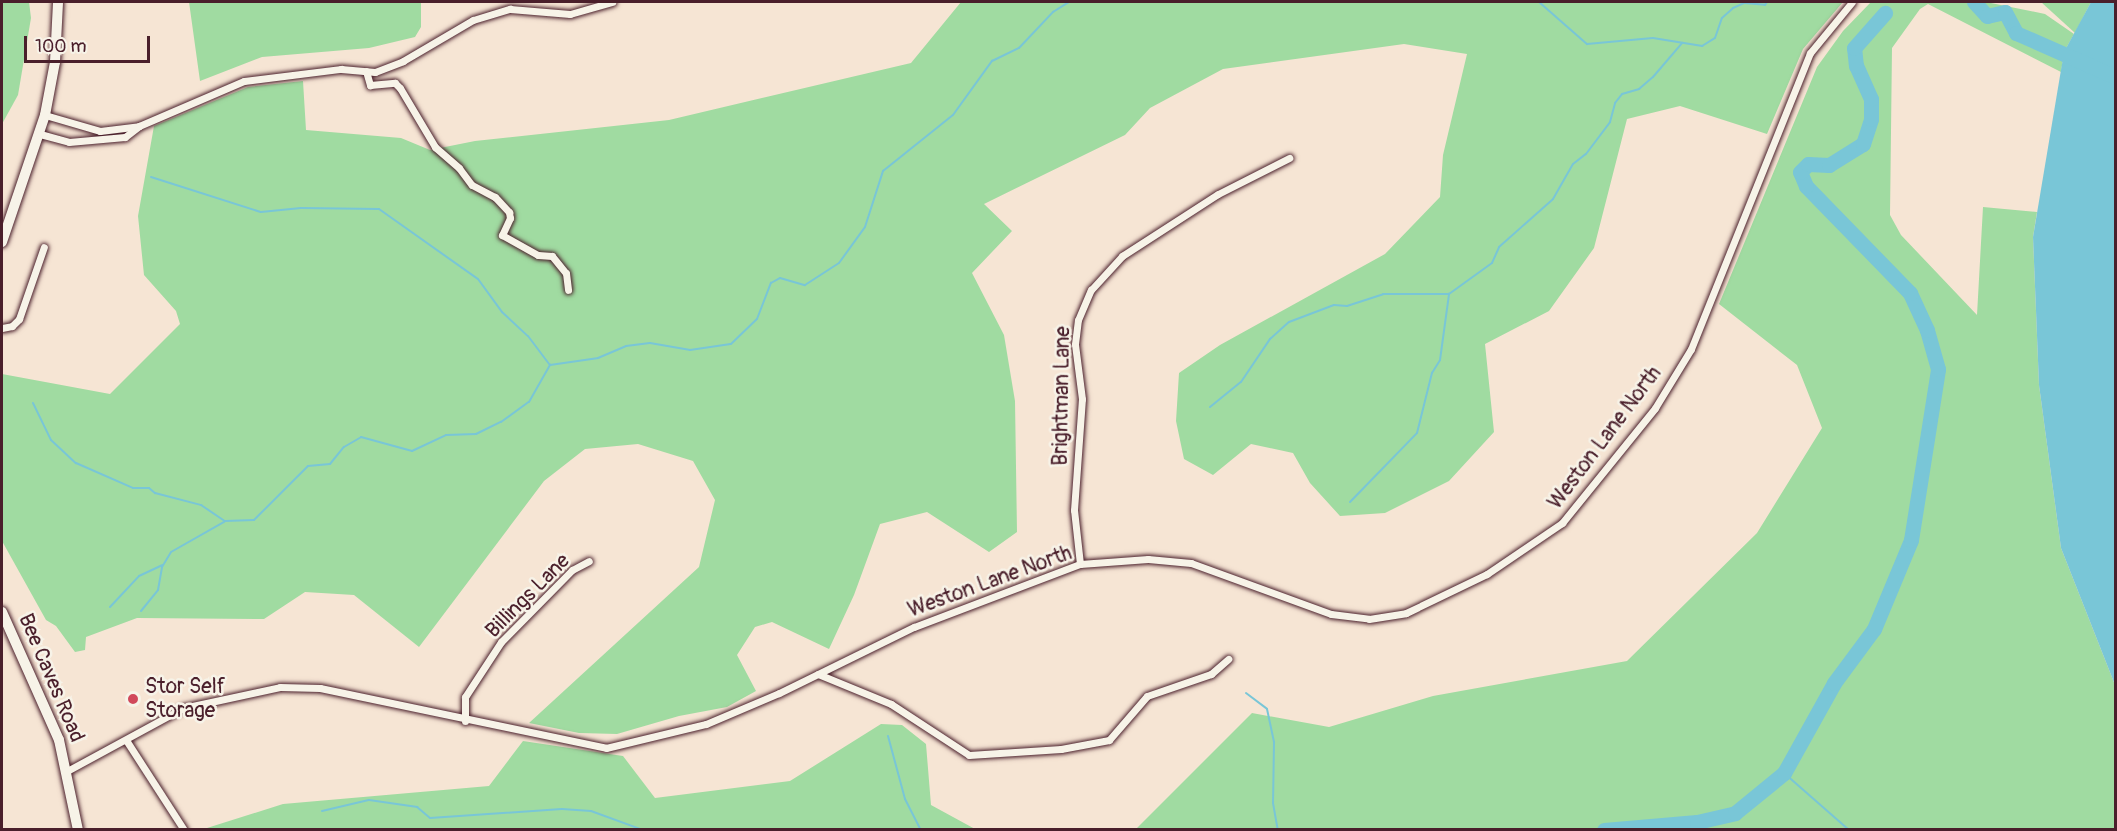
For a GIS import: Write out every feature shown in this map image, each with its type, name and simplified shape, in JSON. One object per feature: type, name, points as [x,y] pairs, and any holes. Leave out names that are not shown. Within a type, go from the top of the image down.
[{"type":"main road","points":[[2,242],[45,115],[55,62],[58,2]]},
{"type":"main road","name":"Bee Caves Road","points":[[2,612],[45,706],[67,771],[78,830]]},
{"type":"street","points":[[40,134],[69,142],[102,142],[125,137],[139,126],[244,81],[341,69],[375,72],[403,61],[473,20],[510,9],[570,14],[612,2]]},
{"type":"street","name":"Weston Lane North","points":[[67,771],[183,708],[280,687],[320,688],[465,721],[606,748],[706,724],[818,674],[914,627],[1080,564],[1148,559],[1191,563],[1331,614],[1370,618],[1406,614],[1487,574],[1562,523],[1655,408],[1690,349],[1810,52],[1852,2]]},
{"type":"street","points":[[366,71],[370,85],[395,83],[400,88],[435,147],[459,168],[472,185],[495,197],[509,212],[510,218],[502,235],[538,255],[552,256],[566,273],[568,290]]},
{"type":"street","points":[[45,115],[100,130],[139,126]]},
{"type":"street","name":"Brightman Lane","points":[[1080,564],[1074,510],[1082,399],[1075,344],[1078,320],[1090,290],[1122,256],[1218,194],[1289,158]]},
{"type":"street","points":[[2,328],[12,326],[20,319],[44,247]]},
{"type":"street","name":"Billings Lane","points":[[465,721],[465,697],[501,642],[572,570],[589,561]]},
{"type":"street","points":[[818,674],[891,704],[969,755],[1060,749],[1109,740],[1147,696],[1211,674],[1228,659]]},
{"type":"street","points":[[126,740],[184,830]]},
{"type":"green space","points":[[2,2],[29,2],[31,18],[18,95],[2,124]]},
{"type":"green space","points":[[189,2],[421,2],[421,27],[415,37],[369,48],[262,57],[200,81]]},
{"type":"green space","points":[[961,2],[1843,2],[1803,49],[1767,134],[1680,106],[1627,119],[1594,248],[1549,311],[1485,344],[1494,432],[1449,481],[1385,513],[1340,516],[1310,483],[1293,453],[1251,444],[1213,475],[1184,459],[1176,421],[1179,373],[1220,345],[1385,254],[1440,197],[1443,155],[1467,54],[1404,44],[1223,69],[1150,108],[1125,135],[984,204],[1012,231],[972,273],[1004,335],[1015,401],[1017,532],[989,552],[927,512],[880,524],[854,595],[829,649],[772,622],[755,627],[737,655],[756,691],[727,707],[679,716],[617,734],[579,733],[529,723],[699,567],[715,500],[693,461],[638,444],[585,449],[544,481],[419,647],[354,595],[305,592],[264,619],[137,618],[86,637],[85,650],[75,652],[56,626],[46,620],[2,541],[2,374],[110,394],[180,324],[176,311],[144,275],[138,216],[154,126],[248,87],[303,81],[306,130],[401,138],[430,150],[475,141],[669,120],[911,63]]},
{"type":"green space","points":[[1871,2],[1986,2],[2045,14],[2074,34],[2064,52],[2061,72],[1928,4],[1920,9],[1892,48],[1890,215],[1901,235],[1977,315],[1983,207],[2037,212],[2033,237],[2039,385],[2061,548],[2115,685],[2115,829],[1135,830],[1252,713],[1329,727],[1433,696],[1627,661],[1757,533],[1822,428],[1797,365],[1719,304],[1817,67],[1843,31]]},
{"type":"green space","points":[[2041,2],[2091,2],[2075,33]]},
{"type":"green space","points":[[881,724],[902,725],[926,744],[931,805],[975,829],[207,828],[283,804],[489,786],[523,741],[623,756],[655,798],[790,781]]},
{"type":"water","points":[[2091,2],[2116,2],[2115,685],[2061,548],[2039,385],[2033,237],[2064,52]]},
{"type":"waterway","points":[[151,177],[261,212],[301,208],[379,209],[478,279],[502,312],[528,336],[550,365],[598,358],[626,346],[650,343],[690,350],[731,344],[757,319],[771,283],[780,278],[805,285],[839,263],[865,227],[883,171],[953,115],[992,61],[1019,48],[1053,12],[1069,2]]},
{"type":"waterway","points":[[1539,2],[1587,44],[1653,38],[1702,46],[1715,38],[1722,18],[1733,8],[1744,3],[1765,5],[1767,2]]},
{"type":"waterway","points":[[1974,2],[1987,16],[2005,12],[2016,33],[2116,77]]},
{"type":"waterway","points":[[1604,830],[1697,822],[1735,813],[1784,773],[1834,683],[1874,629],[1911,540],[1938,369],[1927,330],[1910,293],[1806,186],[1800,172],[1808,164],[1829,165],[1863,144],[1871,119],[1871,99],[1856,66],[1854,48],[1885,13]]},
{"type":"waterway","points":[[1350,502],[1417,433],[1432,373],[1440,360],[1449,294],[1492,263],[1499,247],[1553,199],[1573,164],[1586,154],[1610,122],[1615,103],[1622,94],[1639,89],[1653,77],[1682,43]]},
{"type":"waterway","points":[[1210,407],[1241,382],[1270,339],[1289,322],[1334,305],[1347,306],[1383,294],[1448,294]]},
{"type":"waterway","points":[[33,403],[51,440],[76,463],[133,488],[149,488],[155,493],[201,505],[225,521],[254,520],[308,466],[330,464],[344,447],[361,437],[412,451],[446,435],[476,434],[501,422],[529,402],[550,365]]},
{"type":"waterway","points":[[141,611],[158,590],[162,567],[171,552],[224,522]]},
{"type":"waterway","points":[[110,607],[139,576],[163,565]]},
{"type":"waterway","points":[[1246,693],[1267,709],[1274,742],[1273,803],[1278,830]]},
{"type":"waterway","points":[[888,736],[905,799],[921,830]]},
{"type":"waterway","points":[[1784,773],[1849,830]]},
{"type":"waterway","points":[[322,811],[369,800],[417,807],[430,818],[562,809],[591,811],[643,830]]},
{"type":"place","name":"Stor Self Storage","points":[[133,699]]}]
